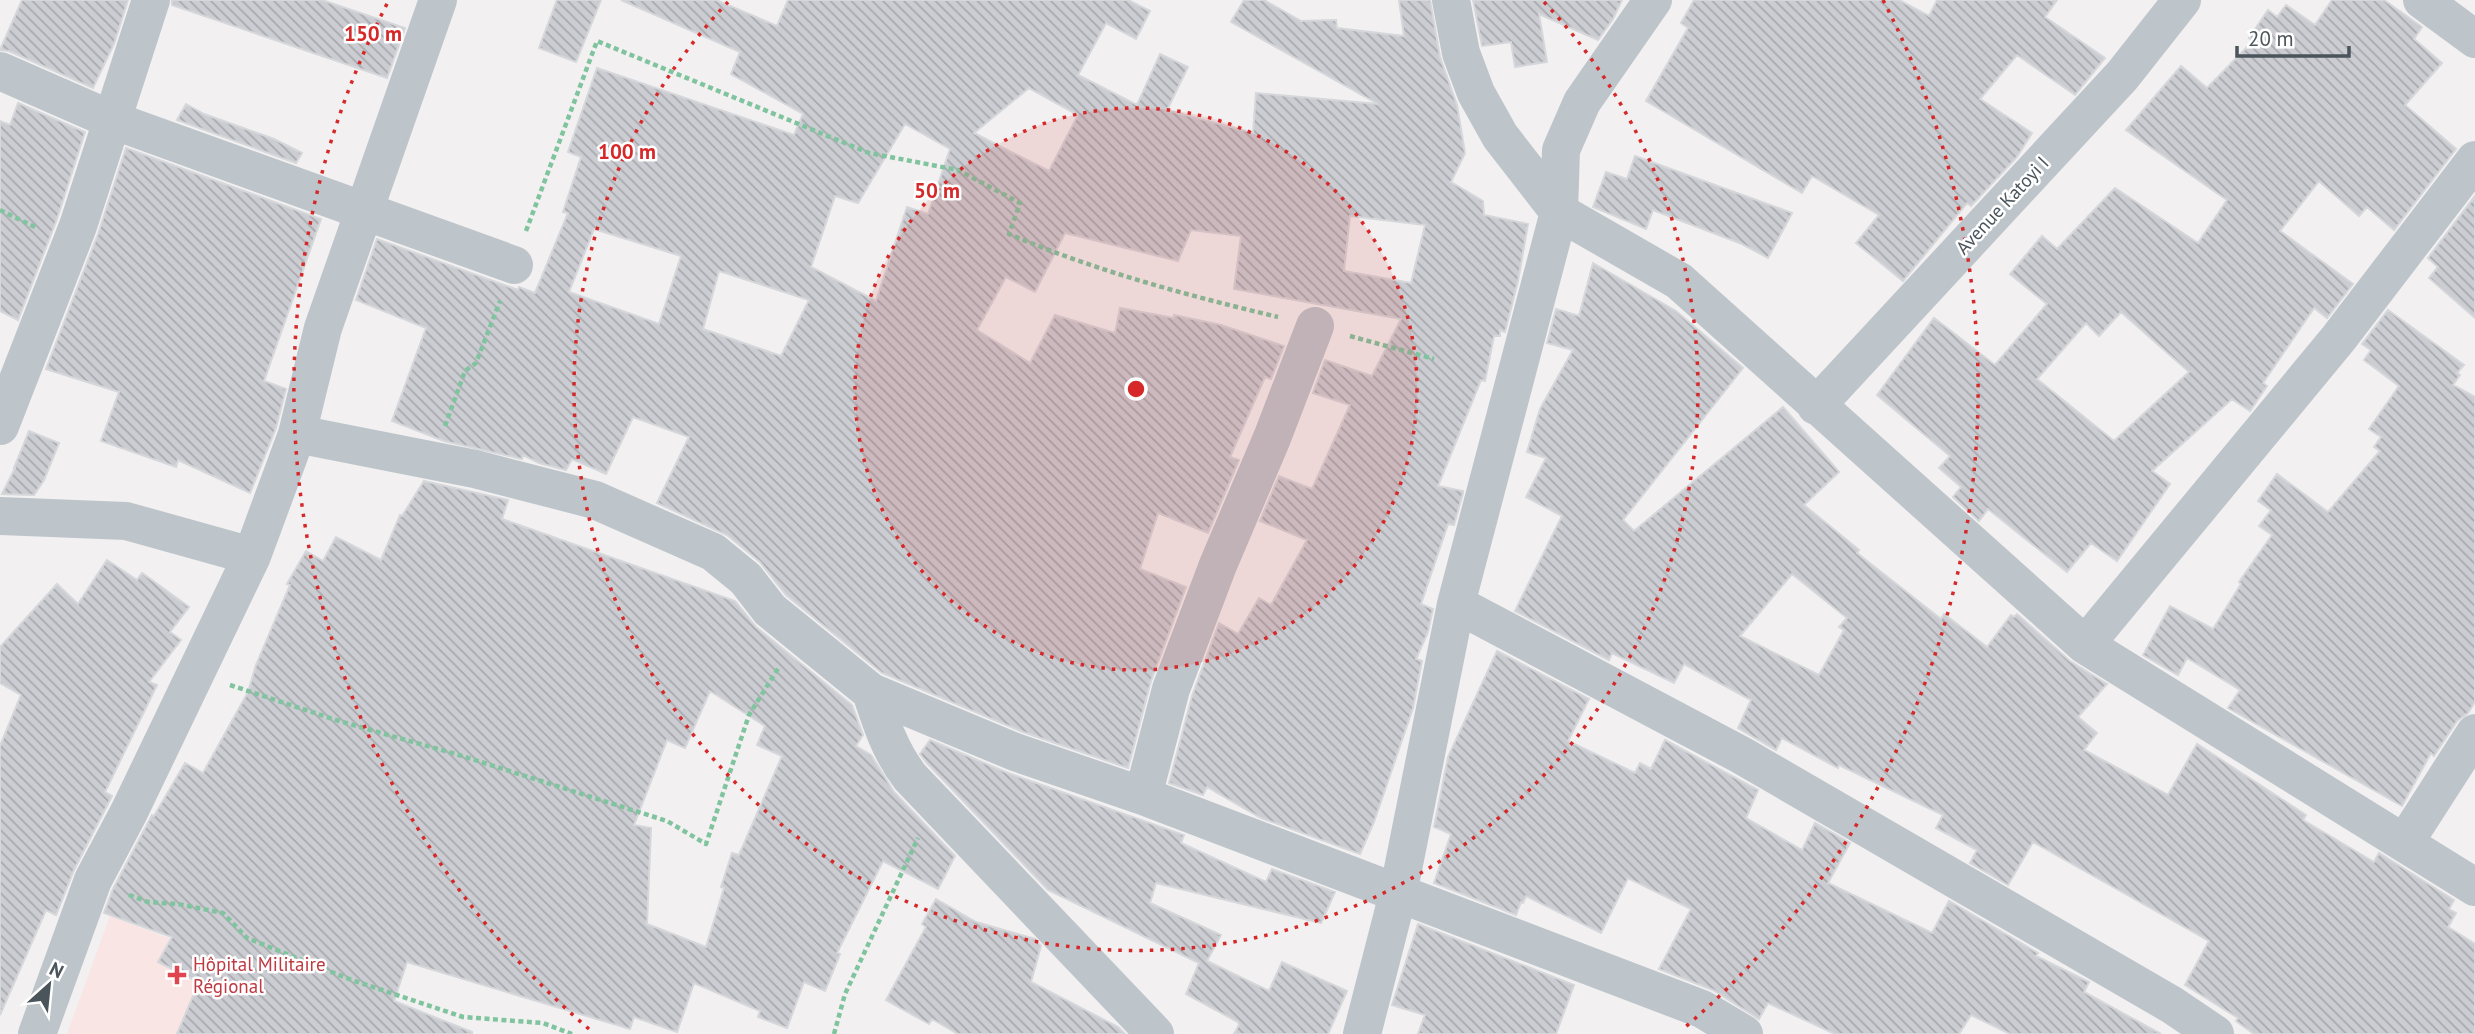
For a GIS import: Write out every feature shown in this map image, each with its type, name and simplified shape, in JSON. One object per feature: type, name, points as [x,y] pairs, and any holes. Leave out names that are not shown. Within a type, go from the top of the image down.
[{"type":"street","points":[[0,426],[78,226],[151,0]]},
{"type":"street","points":[[37,1034],[93,880],[129,812],[252,556],[297,433],[323,328],[438,0]]},
{"type":"street","points":[[1451,0],[1461,53],[1476,93],[1500,136],[1559,212],[1679,281],[2085,645],[2475,887]]},
{"type":"street","points":[[1362,1034],[1398,894],[1456,604],[1559,212],[1560,150],[1582,102],[1653,0]]},
{"type":"street","name":"Avenue Katoyi I","points":[[1816,405],[2127,71],[2182,0]]},
{"type":"street","points":[[2422,0],[2475,39]]},
{"type":"street","points":[[0,71],[112,121],[514,265]]},
{"type":"street","points":[[2085,645],[2338,339],[2475,160]]},
{"type":"street","points":[[1143,796],[1171,689],[1315,326]]},
{"type":"street","points":[[297,433],[464,467],[595,500],[713,552],[746,579],[770,610],[870,692],[1015,752],[1143,796],[1702,1009],[1744,1034]]},
{"type":"street","points":[[0,516],[125,520],[252,556]]},
{"type":"street","points":[[1456,604],[1753,762],[2172,1005],[2215,1034]]},
{"type":"street","points":[[870,692],[895,756],[935,803],[1155,1034]]},
{"type":"street","points":[[2405,842],[2475,733]]},
{"type":"path","points":[[597,41],[869,153],[958,170],[1020,203],[1009,234],[1066,258],[1167,290],[1315,326],[1434,359]]},
{"type":"path","points":[[196,674],[339,721],[459,755],[667,821],[706,844],[749,715],[799,634]]},
{"type":"path","points":[[834,1034],[845,994],[935,803]]},
{"type":"path","points":[[93,880],[148,902],[178,904],[223,913],[247,938],[349,979],[463,1017],[543,1023],[572,1034]]},
{"type":"shaded area","name":"Hôpital Militaire Régional","points":[[110,916],[423,1034],[67,1034]]},
{"type":"building","points":[[22,0],[128,0],[114,44],[93,88],[9,51],[0,50]]},
{"type":"building","points":[[172,0],[322,0],[405,28],[387,78],[172,5]]},
{"type":"building","points":[[557,0],[601,0],[576,62],[539,48]]},
{"type":"building","points":[[621,0],[716,0],[777,26],[788,0],[1128,0],[1150,11],[1136,39],[1106,23],[1078,75],[1137,105],[1160,54],[1188,67],[1167,110],[1253,133],[1256,93],[1378,104],[1231,22],[1244,0],[1264,0],[1301,21],[1336,20],[1337,28],[1404,36],[1399,0],[1430,0],[1440,57],[1457,105],[1465,153],[1451,182],[1483,201],[1484,215],[1528,224],[1505,332],[1500,330],[1500,336],[1494,336],[1485,381],[1481,380],[1438,486],[1463,493],[1454,525],[1448,524],[1421,604],[1433,609],[1428,632],[1416,659],[1422,661],[1413,708],[1374,822],[1360,854],[1261,818],[1207,787],[1203,795],[1169,783],[1192,696],[1219,623],[1238,634],[1259,598],[1271,605],[1307,540],[1260,521],[1279,476],[1312,489],[1350,405],[1313,393],[1325,360],[1372,376],[1401,319],[1234,289],[1241,236],[1191,230],[1178,261],[1065,233],[1035,292],[1006,277],[977,330],[1030,363],[1055,315],[1115,333],[1120,308],[1221,325],[1284,346],[1271,379],[1265,377],[1230,457],[1239,460],[1208,533],[1158,513],[1140,569],[1186,587],[1151,681],[1128,768],[1023,732],[882,673],[786,595],[760,562],[727,535],[657,503],[689,437],[633,417],[606,474],[572,459],[566,470],[539,463],[523,455],[522,459],[444,441],[392,421],[426,328],[356,300],[377,239],[518,290],[519,287],[535,293],[568,213],[563,212],[581,157],[568,152],[597,68],[794,135],[803,114],[731,74],[740,52]],"holes":[[[1029,88],[1078,115],[1049,171],[974,133]],[[905,124],[950,149],[928,214],[907,207],[876,301],[811,267],[835,196],[858,203]],[[1350,216],[1425,225],[1411,283],[1344,271]],[[594,229],[681,256],[659,324],[569,292]],[[719,271],[809,300],[781,356],[703,329]]]},
{"type":"building","points":[[1473,0],[1622,0],[1598,40],[1539,14],[1547,62],[1515,67],[1511,42],[1482,46]]},
{"type":"building","points":[[1694,0],[1899,0],[1929,16],[1937,0],[2057,0],[2045,17],[2105,58],[2075,95],[2017,55],[1980,99],[2032,133],[2017,157],[1971,206],[1967,203],[1903,281],[1856,243],[1879,215],[1812,176],[1802,193],[1646,101],[1688,28],[1681,23]]},
{"type":"building","points":[[2332,0],[2384,0],[2422,27],[2414,39],[2442,63],[2405,105],[2456,149],[2394,230],[2367,207],[2359,216],[2319,181],[2280,231],[2353,284],[2327,318],[2314,308],[2263,383],[2267,386],[2250,411],[2232,399],[2152,471],[2170,484],[2117,561],[2091,543],[2067,572],[1988,509],[1979,521],[1953,497],[1961,487],[1939,468],[1950,456],[1877,395],[1934,318],[1995,365],[2047,304],[2010,274],[2042,236],[2057,249],[2115,188],[2198,243],[2227,200],[2126,130],[2181,66],[2207,88],[2253,41],[2249,38],[2268,10],[2277,17],[2286,5],[2315,25]],"holes":[[[2121,312],[2189,372],[2114,441],[2037,379],[2086,323],[2099,336]]]},
{"type":"building","points":[[18,103],[85,132],[57,219],[18,320],[0,311],[0,121],[10,125]]},
{"type":"building","points":[[186,104],[204,114],[274,139],[302,153],[296,163],[177,120]]},
{"type":"building","points":[[126,148],[321,219],[264,381],[286,389],[276,428],[250,493],[178,460],[176,467],[101,441],[119,392],[46,369],[98,234]]},
{"type":"building","points":[[1635,156],[1792,213],[1768,258],[1742,244],[1653,210],[1646,229],[1593,207],[1606,172],[1627,179]]},
{"type":"building","points":[[2475,196],[2475,318],[2429,278],[2438,267],[2428,258]]},
{"type":"building","points":[[1593,263],[1676,311],[1743,368],[1623,520],[1634,531],[1783,407],[1839,472],[1804,505],[1859,550],[1857,553],[1941,619],[1944,614],[1987,647],[2011,615],[2014,617],[2017,614],[2070,661],[2107,684],[2078,717],[2097,733],[2084,750],[2168,795],[2197,744],[2306,815],[2303,820],[2374,862],[2379,853],[2454,900],[2449,909],[2456,913],[2448,927],[2475,944],[2475,1034],[2254,1034],[2236,1021],[2238,1018],[2185,985],[2209,941],[2033,842],[2008,885],[1970,863],[1977,850],[1936,828],[1943,815],[1839,765],[1838,768],[1782,738],[1776,750],[1738,728],[1751,700],[1684,664],[1674,683],[1612,653],[1609,660],[1515,611],[1562,516],[1526,497],[1546,458],[1527,452],[1540,409],[1573,350],[1547,343],[1556,309],[1579,316]],"holes":[[[1792,574],[1847,618],[1839,627],[1844,630],[1819,675],[1740,636]]]},
{"type":"building","points":[[2388,310],[2464,365],[2457,373],[2460,375],[2453,385],[2475,397],[2475,702],[2468,713],[2457,721],[2434,756],[2431,753],[2402,806],[2228,708],[2240,690],[2187,658],[2178,675],[2143,655],[2170,606],[2213,629],[2241,584],[2239,582],[2272,535],[2259,526],[2271,510],[2258,501],[2277,474],[2328,512],[2380,451],[2374,447],[2381,437],[2369,429],[2399,386],[2364,360],[2371,350],[2362,344]]},
{"type":"building","points":[[29,431],[59,443],[44,480],[34,495],[2,494],[15,468]]},
{"type":"building","points":[[424,481],[508,500],[502,519],[735,601],[756,627],[852,705],[863,735],[856,746],[871,755],[894,792],[955,856],[938,889],[883,861],[837,953],[840,954],[825,991],[804,982],[787,1028],[758,1017],[760,1011],[694,983],[677,1032],[634,1017],[630,1029],[407,962],[394,1001],[472,1034],[177,1034],[199,982],[158,962],[172,937],[104,913],[113,889],[152,815],[154,816],[185,763],[203,773],[248,692],[256,665],[290,585],[287,584],[306,551],[323,561],[336,537],[381,560],[400,515],[402,516]],"holes":[[[710,691],[765,726],[757,745],[782,756],[739,855],[732,853],[706,947],[647,924],[651,828],[634,825],[667,740],[685,748]]]},
{"type":"building","points":[[107,560],[137,580],[142,573],[189,607],[170,632],[181,640],[149,682],[157,685],[105,792],[112,796],[74,870],[56,915],[46,910],[0,1015],[0,746],[21,695],[0,683],[0,647],[57,584],[78,604]]},
{"type":"building","points":[[1497,651],[1589,699],[1568,741],[1635,773],[1640,763],[1651,769],[1665,740],[1758,790],[1746,818],[1802,850],[1815,823],[1850,843],[1828,883],[1932,933],[1949,901],[2038,953],[2036,956],[2089,982],[2084,992],[2161,1034],[2010,1034],[1971,1015],[1959,1034],[1835,1034],[1768,1003],[1759,1019],[1713,990],[1659,969],[1691,909],[1628,878],[1601,933],[1526,896],[1516,915],[1434,883],[1451,834],[1434,827],[1448,757]]},
{"type":"building","points":[[930,740],[1008,773],[1184,835],[1181,843],[1266,882],[1272,869],[1335,892],[1321,923],[1156,883],[1150,903],[1221,935],[1207,961],[1269,991],[1282,962],[1347,991],[1328,1034],[1234,1034],[1238,1022],[1186,994],[1199,963],[1048,890],[927,763],[920,754]]},
{"type":"building","points":[[936,899],[976,922],[1035,939],[1041,946],[1031,982],[1118,1027],[1125,1034],[958,1034],[932,1019],[929,1024],[886,1000],[926,927],[922,924]]},
{"type":"building","points":[[1418,924],[1574,985],[1556,1034],[1418,1034],[1425,1015],[1392,1005]]},
{"type":"place","name":"Hôpital Militaire Régional","points":[[177,975]]}]
